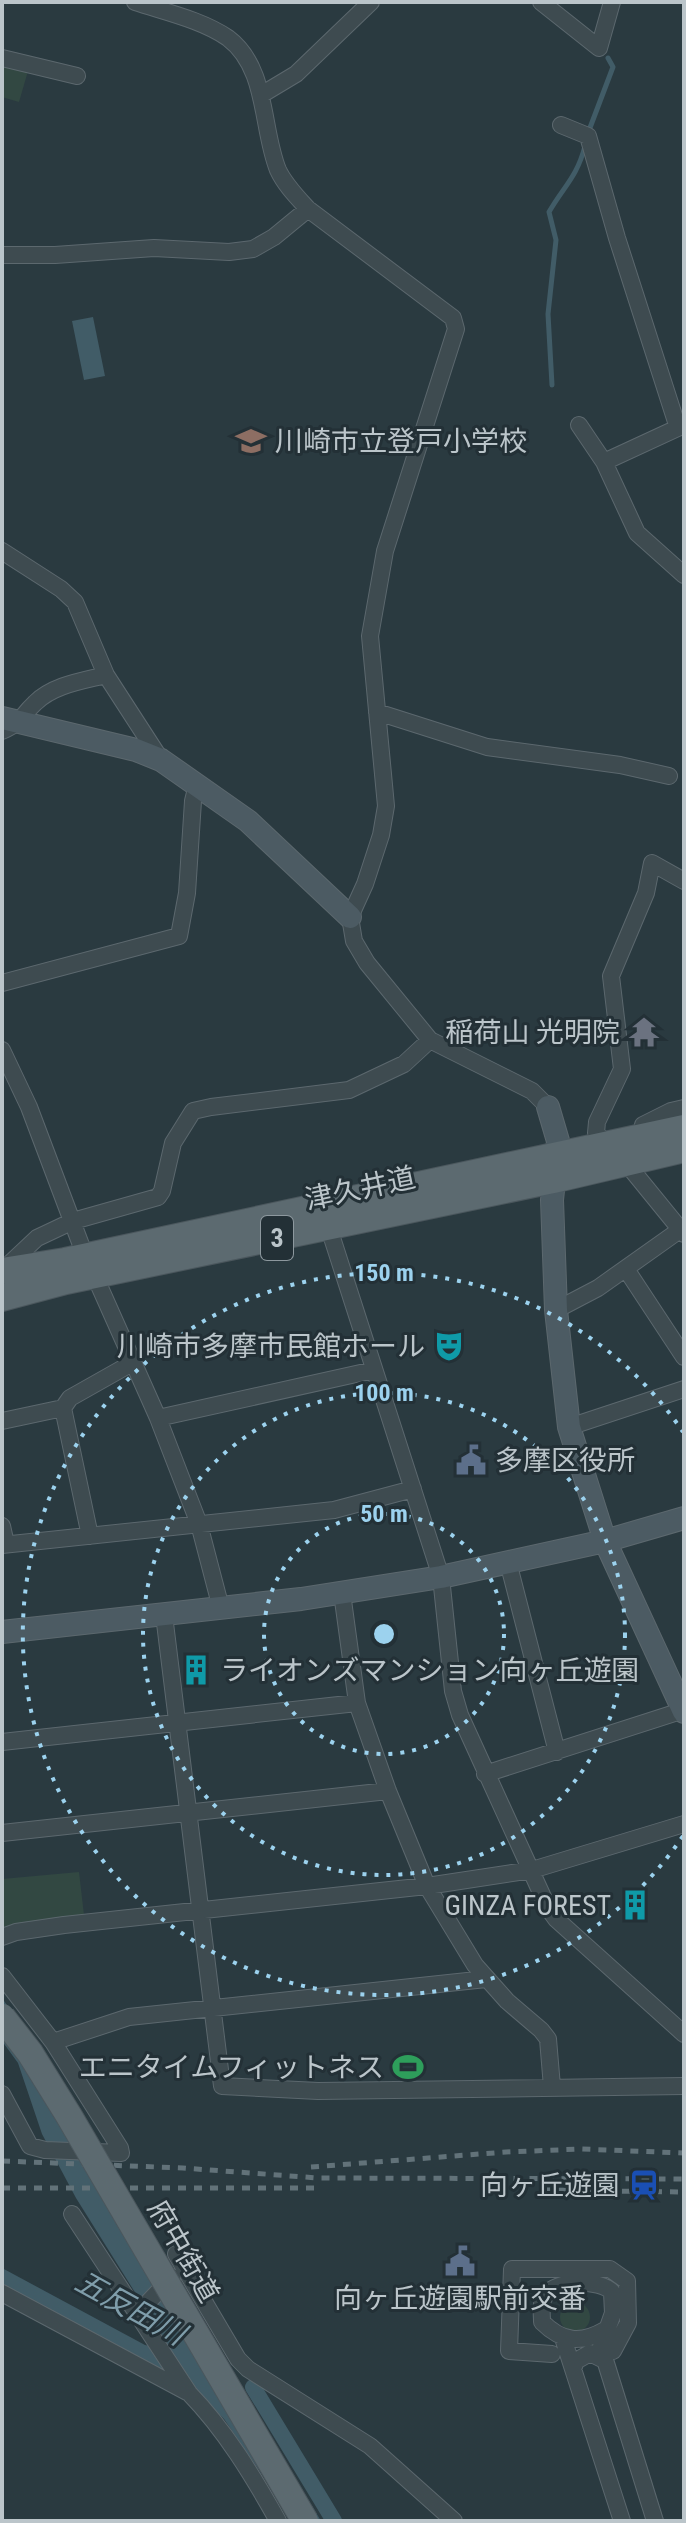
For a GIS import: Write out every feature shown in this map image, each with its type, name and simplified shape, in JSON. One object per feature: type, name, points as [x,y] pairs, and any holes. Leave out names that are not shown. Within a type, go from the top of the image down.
[{"type":"main road","name":"津久井道","points":[[555,1168],[608,1145],[684,1128]]},
{"type":"main road","name":"津久井道","points":[[2,1271],[90,1265],[555,1168],[627,1164],[684,1149]]},
{"type":"main road","name":"津久井道","points":[[2,1298],[90,1265]]},
{"type":"main road","name":"府中街道","points":[[2,2017],[30,2053],[69,2116],[305,2521]]},
{"type":"street","points":[[135,2],[218,32],[232,41],[249,65],[261,95],[271,151],[279,173],[290,189],[308,209],[453,318],[456,329],[385,551],[370,636],[386,806],[381,835],[350,917],[354,941],[367,963],[430,1040],[532,1091],[548,1107],[557,1135],[556,1310],[569,1427],[605,1541],[684,1711],[485,1774]]},
{"type":"street","points":[[261,95],[296,74],[371,2]]},
{"type":"street","points":[[541,2],[599,48],[612,2]]},
{"type":"street","points":[[2,58],[77,76]]},
{"type":"street","points":[[561,125],[584,134],[681,427],[604,462]]},
{"type":"street","points":[[2,255],[55,255],[154,248],[229,252],[253,249],[274,237],[308,209]]},
{"type":"street","points":[[579,425],[604,462],[637,533],[684,575]]},
{"type":"street","points":[[2,551],[61,589],[75,602],[106,675],[161,760]]},
{"type":"street","points":[[8,724],[36,701],[66,684],[106,675]]},
{"type":"street","points":[[377,712],[487,747],[620,765],[669,776]]},
{"type":"street","points":[[8,724],[136,750],[161,760],[256,828],[350,917]]},
{"type":"street","points":[[2,983],[179,936],[187,893],[197,785]]},
{"type":"street","points":[[608,1145],[596,1133],[597,1122],[622,1069],[611,976],[646,893],[652,863],[684,881]]},
{"type":"street","points":[[2,1271],[37,1238],[73,1221],[158,1197],[173,1143],[193,1111],[349,1090],[404,1064],[430,1040]]},
{"type":"street","points":[[2,1050],[29,1107],[90,1265],[158,1418],[199,1524],[221,1608]]},
{"type":"street","points":[[640,1138],[643,1125],[684,1108]]},
{"type":"street","points":[[556,1310],[626,1269],[683,1230],[627,1164]]},
{"type":"street","points":[[325,1217],[441,1577],[453,1691],[485,1774],[556,1919],[684,2034]]},
{"type":"street","points":[[626,1269],[684,1357]]},
{"type":"street","points":[[2,1421],[63,1408],[70,1398],[132,1363]]},
{"type":"street","points":[[158,1418],[374,1370]]},
{"type":"street","points":[[569,1427],[684,1389]]},
{"type":"street","points":[[63,1408],[90,1536]]},
{"type":"street","points":[[2,1526],[4,1544],[334,1510],[413,1489]]},
{"type":"street","points":[[2,1632],[342,1593],[441,1577],[605,1541],[684,1518]]},
{"type":"street","points":[[508,1562],[557,1752]]},
{"type":"street","points":[[342,1593],[357,1703],[388,1791],[427,1886],[486,1979],[548,2039],[552,2087]]},
{"type":"street","points":[[164,1615],[198,1911],[222,2086],[318,2091],[684,2086]]},
{"type":"street","points":[[2,1742],[357,1703]]},
{"type":"street","points":[[2,1833],[388,1791]]},
{"type":"street","points":[[2,1937],[64,1925],[427,1886],[532,1870],[684,1824]]},
{"type":"street","points":[[2,1976],[19,1994],[53,2042],[121,2153],[45,2150],[30,2146],[2,2094]]},
{"type":"street","points":[[53,2042],[129,2017],[486,1979]]},
{"type":"street","points":[[72,2214],[141,2310],[151,2334],[185,2388],[245,2466],[278,2521]]},
{"type":"street","points":[[141,2310],[178,2264],[238,2359],[248,2369],[370,2446],[454,2521]]},
{"type":"street","points":[[552,2354],[509,2351],[512,2269],[610,2269],[627,2281],[628,2323],[608,2355]]},
{"type":"street","points":[[605,2330],[582,2340],[563,2338],[542,2322],[545,2295],[561,2284],[603,2285],[612,2292],[613,2313],[601,2347],[608,2355],[655,2521]]},
{"type":"street","points":[[2,2293],[185,2388]]},
{"type":"street","points":[[563,2338],[622,2521]]},
{"type":"street","points":[[573,2369],[576,2361],[590,2353],[608,2355]]},
{"type":"green space","points":[[2,65],[28,71],[19,102],[2,97]]},
{"type":"green space","points":[[79,1872],[84,1915],[2,1929],[2,1879]]},
{"type":"green space","points":[[575,2302],[581,2303],[589,2311],[589,2323],[581,2331],[575,2332],[569,2331],[561,2323],[560,2317],[561,2311],[569,2303]]},
{"type":"water","points":[[93,317],[105,376],[84,380],[72,321]]},
{"type":"water","points":[[2,1998],[42,2055],[321,2521],[294,2521],[224,2419],[204,2399],[2,2287],[2,2268],[145,2345],[171,2350],[76,2198],[42,2134],[18,2063],[2,2041]]},
{"type":"waterway","points":[[588,133],[613,67],[608,58]]},
{"type":"waterway","points":[[552,385],[548,314],[556,240],[549,212],[574,174],[585,146]]},
{"type":"waterway","points":[[253,2387],[334,2521]]},
{"type":"railway","points":[[311,2167],[582,2149],[684,2153]]},
{"type":"railway","points":[[2,2161],[183,2168],[318,2178],[684,2179]]},
{"type":"railway","points":[[2,2188],[314,2188]]},
{"type":"railway","points":[[542,2190],[684,2192]]},
{"type":"place","name":"川崎市立登戸小学校","points":[[251,441]]},
{"type":"place","name":"稲荷山 光明院","points":[[644,1032]]},
{"type":"place","name":"川崎市多摩市民館ホール","points":[[449,1346]]},
{"type":"place","name":"多摩区役所","points":[[471,1460]]},
{"type":"place","name":"ライオンズマンション向ヶ丘遊園","points":[[196,1670]]},
{"type":"place","name":"GINZA FOREST","points":[[635,1905]]},
{"type":"place","name":"エニタイムフィットネス","points":[[408,2067]]},
{"type":"place","name":"向ヶ丘遊園","points":[[644,2185]]},
{"type":"place","name":"向ヶ丘遊園駅前交番","points":[[460,2261]]},
{"type":"water label","name":"五反田川","points":[[130,2308]]}]
